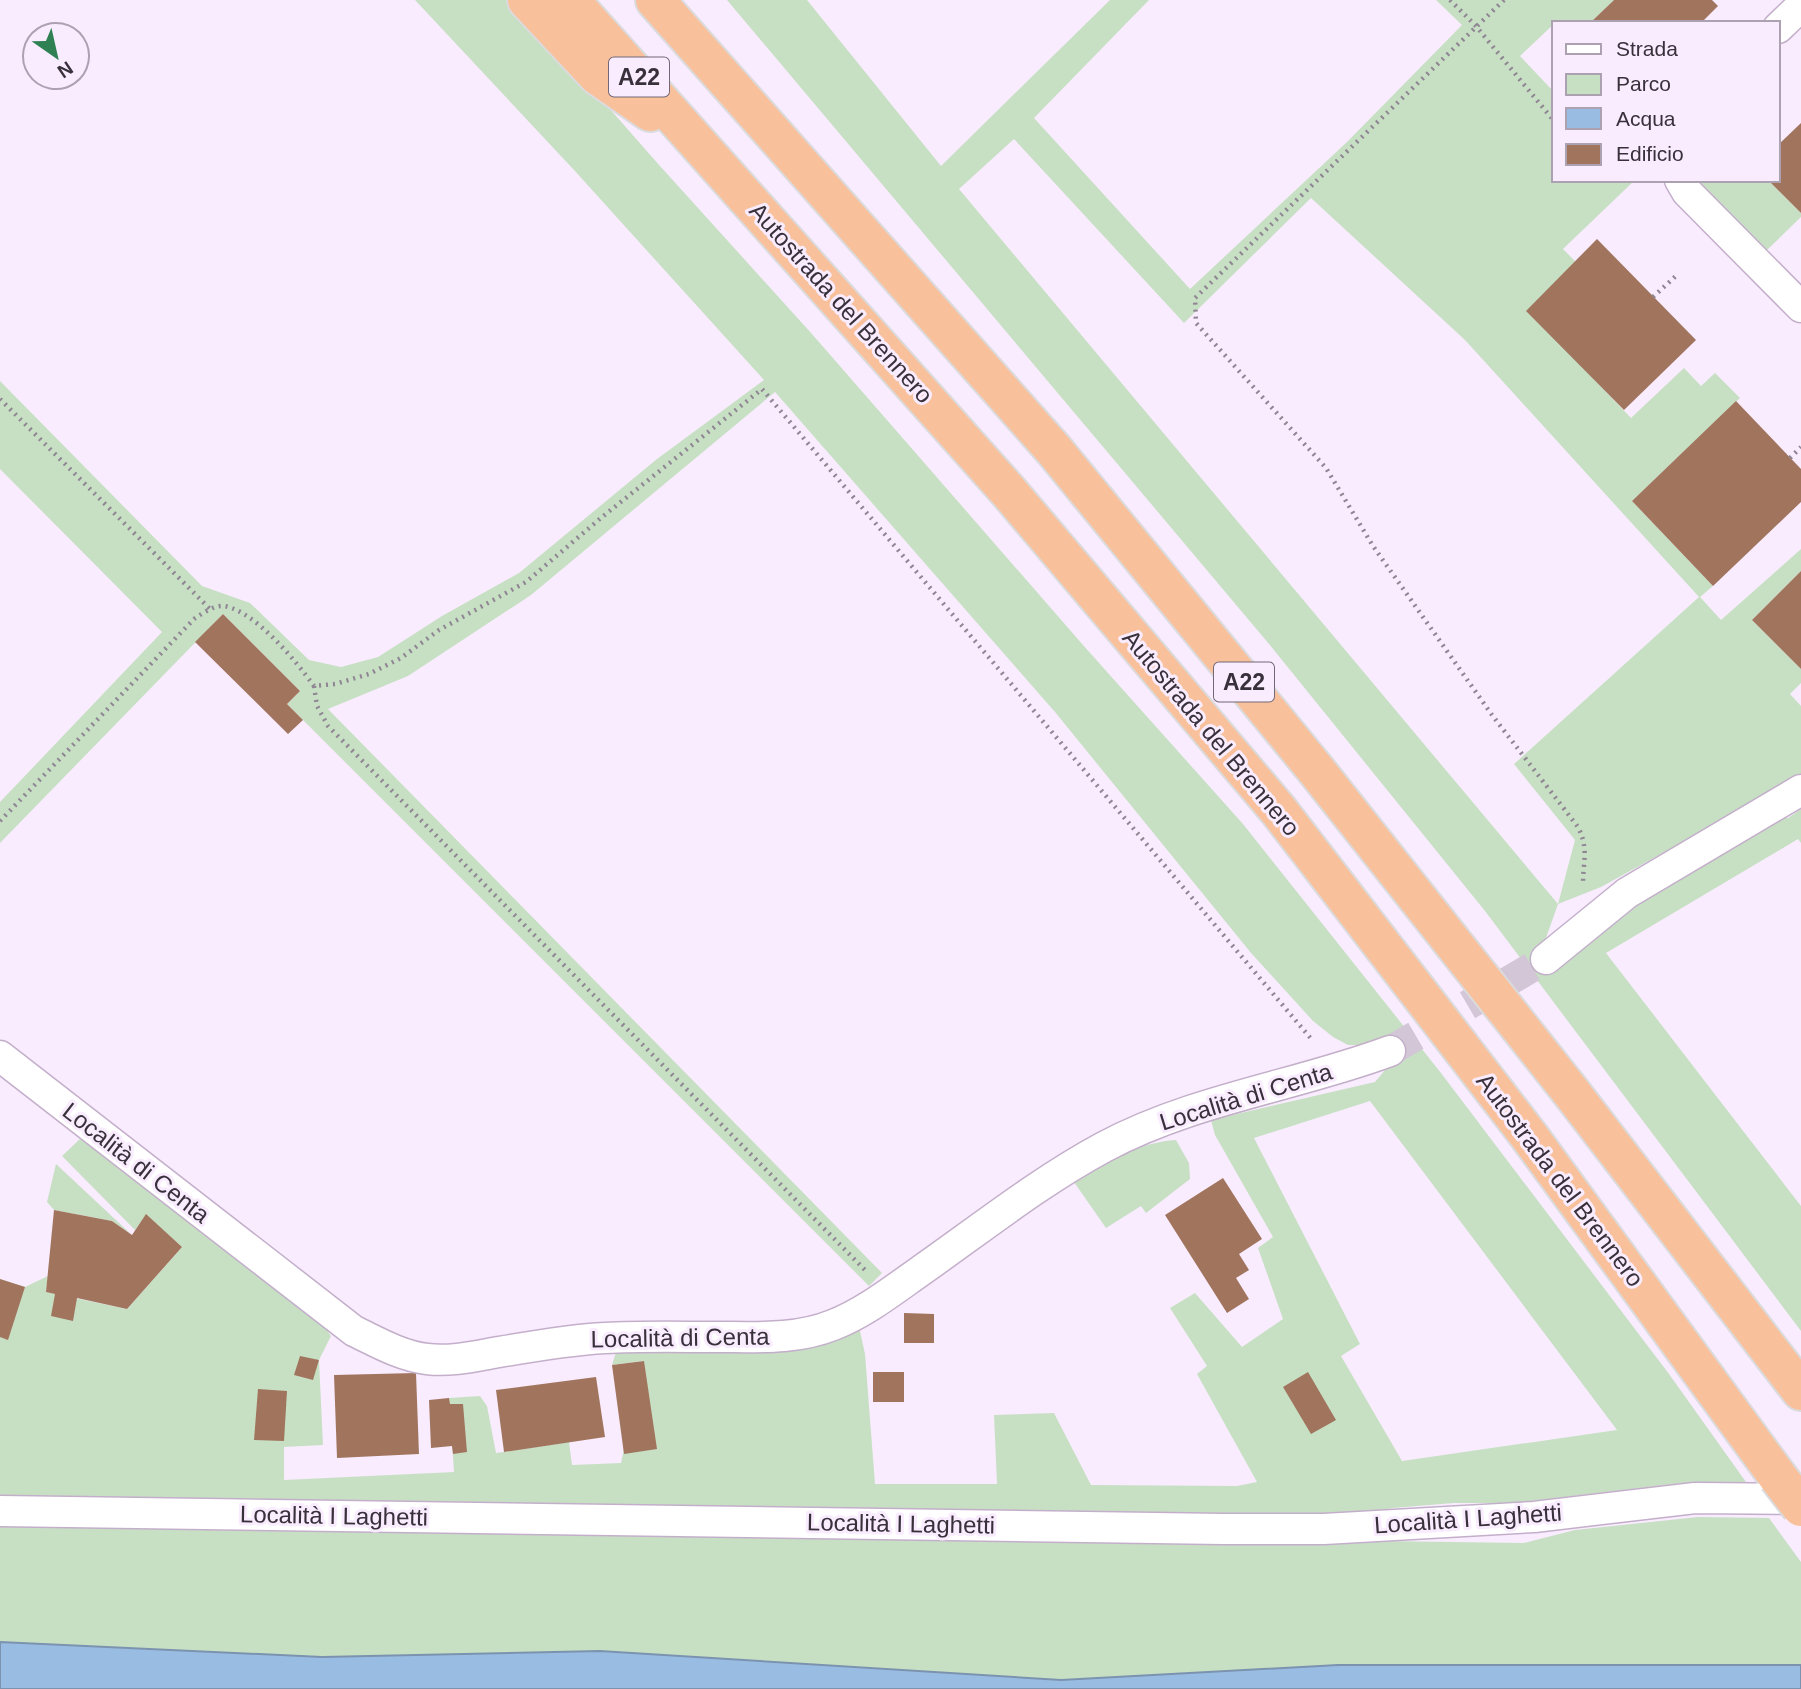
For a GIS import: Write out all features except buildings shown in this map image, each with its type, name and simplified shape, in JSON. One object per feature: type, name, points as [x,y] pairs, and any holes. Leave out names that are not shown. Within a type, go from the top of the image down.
[{"type":"highway","points":[[527,0],[598,76],[709,154]]},
{"type":"highway","name":"Autostrada del Brennero","points":[[570,0],[1009,492],[1279,811],[1529,1136],[1801,1507]]},
{"type":"highway","name":"A22","points":[[655,0],[1054,450],[1325,781],[1571,1092],[1801,1391]]},
{"type":"street","points":[[1780,26],[1801,6]]},
{"type":"street","points":[[1681,182],[1705,211],[1801,307]]},
{"type":"street","points":[[1546,959],[1627,893],[1801,790]]},
{"type":"street","name":"Località di Centa","points":[[0,1056],[354,1331],[406,1354],[427,1359],[457,1360],[604,1338],[766,1337],[803,1334],[832,1326],[856,1315],[1060,1174],[1105,1147],[1216,1101],[1336,1070],[1390,1051]]},
{"type":"street","name":"Località I Laghetti","points":[[0,1511],[1311,1529],[1534,1517],[1789,1488]]},
{"type":"path","points":[[1450,0],[1475,25],[1552,119]]},
{"type":"path","points":[[1504,0],[1475,25],[1195,298],[1196,323],[1326,468],[1373,546],[1492,715],[1578,827],[1584,839],[1586,856],[1582,894],[1594,919]]},
{"type":"path","points":[[1653,297],[1678,274]]},
{"type":"path","points":[[314,685],[335,684],[369,674],[401,658],[439,630],[526,582],[602,517],[762,389],[1336,1070]]},
{"type":"path","points":[[0,399],[210,609]]},
{"type":"path","points":[[1790,458],[1801,447]]},
{"type":"path","points":[[0,821],[194,619],[210,609],[223,606],[253,619],[314,685],[317,706],[328,726],[887,1294]]},
{"type":"green space","points":[[415,0],[514,0],[1243,824],[1441,1073],[1669,1374],[1746,1482],[1683,1483],[1514,1503],[1454,1503],[1393,1508],[1338,1518],[0,1498],[0,1279],[25,1287],[48,1276],[46,1292],[127,1309],[182,1247],[146,1215],[135,1230],[62,1156],[81,1138],[200,1224],[322,1323],[331,1336],[319,1360],[323,1445],[284,1447],[284,1480],[454,1472],[449,1398],[480,1396],[487,1406],[496,1453],[569,1442],[572,1465],[621,1463],[643,1361],[612,1365],[617,1349],[858,1322],[865,1354],[875,1484],[997,1484],[994,1415],[1054,1413],[1091,1485],[1237,1486],[1257,1482],[1197,1374],[1207,1366],[1170,1308],[1195,1293],[1242,1347],[1283,1319],[1258,1248],[1273,1237],[1215,1135],[1211,1120],[1375,1082],[1395,1058],[1366,1045],[1348,1045],[1313,1021],[1251,953],[1055,712],[775,392],[531,595],[408,676],[328,709],[882,1273],[869,1286],[287,704],[300,691],[223,614],[0,843],[0,802],[162,632],[0,469],[0,381],[202,586],[250,603],[309,660],[341,667],[378,657],[442,616],[519,573],[657,459],[764,380],[574,170]],"holes":[[[1370,1101],[1617,1430],[1402,1461],[1341,1356],[1360,1344],[1254,1138]]]},
{"type":"green space","points":[[727,0],[807,0],[941,166],[1110,0],[1149,0],[1034,118],[1190,289],[1347,142],[1462,25],[1436,0],[1614,0],[1592,21],[1552,21],[1552,26],[1520,56],[1552,90],[1552,182],[1633,182],[1563,249],[1575,261],[1562,346],[1631,418],[1684,368],[1701,386],[1715,373],[1740,398],[1632,501],[1713,586],[1700,597],[1721,620],[1801,549],[1801,571],[1752,620],[1801,669],[1801,683],[1790,694],[1801,706],[1801,777],[1601,887],[1558,904],[1541,952],[1555,971],[1615,918],[1664,881],[1777,818],[1788,818],[1801,809],[1801,843],[1798,839],[1606,953],[1801,1206],[1801,1331],[1485,911],[1269,644]],"holes":[[[1014,139],[1184,323],[1311,198],[1465,340],[1699,597],[1514,764],[1575,840],[1558,904],[959,189]]]},
{"type":"green space","points":[[1700,182],[1770,182],[1801,213],[1801,217],[1767,250],[1708,193]]},
{"type":"green space","points":[[1176,1140],[1189,1163],[1190,1179],[1146,1213],[1141,1206],[1106,1228],[1074,1182],[1122,1154]]},
{"type":"green space","points":[[56,1164],[132,1235],[112,1221],[54,1210],[47,1202]]},
{"type":"green space","points":[[1698,1517],[1769,1518],[1801,1562],[1801,1665],[1338,1665],[1061,1680],[600,1651],[322,1657],[0,1642],[0,1522],[1524,1543],[1575,1530]]},
{"type":"water","points":[[0,1642],[322,1657],[600,1651],[1061,1680],[1338,1665],[1801,1665],[1801,1689],[0,1689]]},
{"type":"tunnel","points":[[1390,1051],[1546,959]]}]
